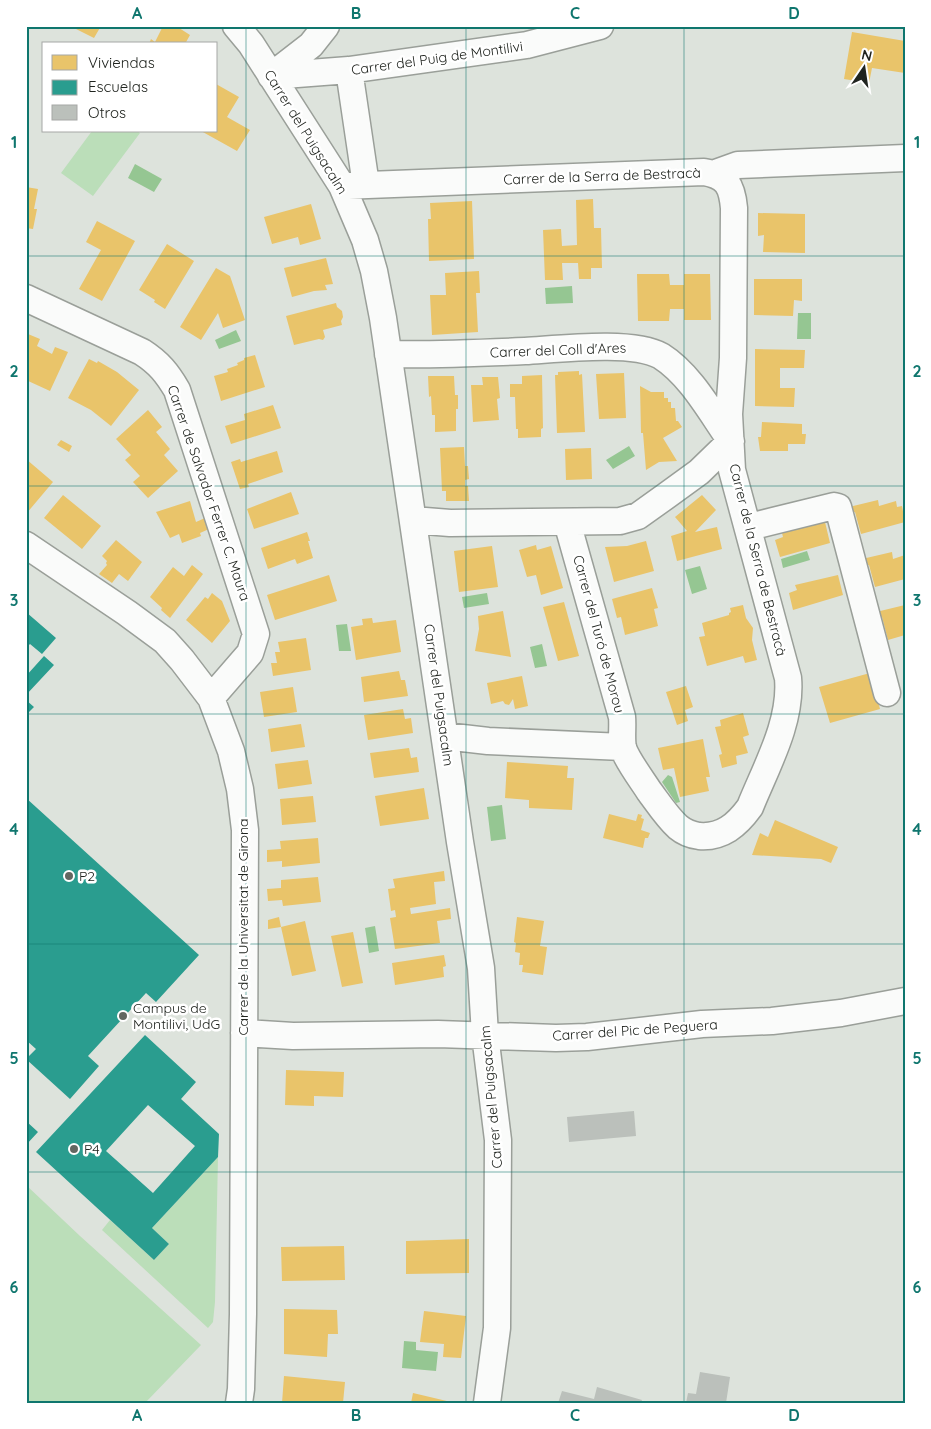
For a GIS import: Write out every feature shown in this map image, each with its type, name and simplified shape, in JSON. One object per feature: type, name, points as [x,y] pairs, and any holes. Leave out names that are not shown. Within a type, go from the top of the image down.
[{"type":"street","name":"Carrer del Puigsacalm","points":[[236,26],[251,44],[271,76],[354,185],[365,240],[374,271],[481,968],[486,1035],[498,1140],[497,1328],[487,1403]]},
{"type":"street","points":[[271,76],[311,44],[326,26]]},
{"type":"street","name":"Carrer del Puig de Montilivi","points":[[271,76],[349,70],[527,45],[556,32],[600,26]]},
{"type":"street","points":[[349,70],[354,185]]},
{"type":"street","points":[[713,174],[738,165],[905,158]]},
{"type":"street","name":"Carrer de la Serra de Bestracà","points":[[354,185],[694,172],[713,174],[724,180],[732,192],[734,208],[732,358],[729,414],[732,470],[788,678],[789,693],[784,721],[750,807],[741,820],[728,830],[716,835],[693,835],[679,828],[642,780],[623,747]]},
{"type":"street","name":"Carrer de Salvador Ferrer C. Maura","points":[[26,298],[142,352],[156,361],[168,374],[177,390],[256,634],[250,653],[211,698]]},
{"type":"street","name":"Carrer del Coll d'Ares","points":[[388,354],[428,355],[620,347],[653,352],[672,365],[692,386],[731,441]]},
{"type":"street","points":[[413,520],[450,523],[620,521],[638,516],[699,472],[731,441]]},
{"type":"street","points":[[748,527],[834,506],[838,507],[887,693]]},
{"type":"street","name":"Carrer del Turó de Morou","points":[[567,522],[622,717],[623,747]]},
{"type":"street","name":"Carrer de la Universitat de Girona","points":[[26,544],[117,606],[164,641],[182,660],[211,698],[231,751],[240,789],[245,830],[243,1314],[240,1403]]},
{"type":"street","points":[[445,736],[488,741],[623,747]]},
{"type":"street","name":"Carrer del Pic de Peguera","points":[[244,1033],[293,1036],[486,1035],[556,1038],[587,1037],[702,1024],[772,1022],[841,1013],[905,1001]]},
{"type":"shaded area","points":[[91,132],[140,133],[93,196],[61,173]]},
{"type":"shaded area","points":[[135,164],[162,179],[154,192],[128,178]]},
{"type":"shaded area","points":[[572,286],[573,303],[546,304],[545,288]]},
{"type":"shaded area","points":[[798,313],[811,313],[811,339],[797,339]]},
{"type":"shaded area","points":[[236,330],[241,341],[219,349],[215,340]]},
{"type":"shaded area","points":[[629,446],[635,456],[613,469],[606,460]]},
{"type":"shaded area","points":[[807,551],[810,560],[783,568],[781,559]]},
{"type":"shaded area","points":[[700,566],[707,589],[692,594],[685,570]]},
{"type":"shaded area","points":[[487,593],[489,604],[464,608],[462,597]]},
{"type":"shaded area","points":[[347,624],[351,651],[339,651],[336,625]]},
{"type":"shaded area","points":[[542,644],[547,666],[535,668],[530,647]]},
{"type":"shaded area","points":[[668,775],[672,777],[680,802],[676,803],[662,782]]},
{"type":"shaded area","points":[[502,805],[506,839],[491,841],[487,807]]},
{"type":"shaded area","points":[[375,926],[379,951],[369,953],[365,928]]},
{"type":"shaded area","points":[[218,1157],[215,1302],[213,1322],[208,1328],[102,1230],[110,1220],[154,1260],[169,1244],[152,1228]]},
{"type":"shaded area","points":[[26,1185],[201,1345],[145,1403],[26,1403]]},
{"type":"shaded area","points":[[404,1341],[416,1342],[416,1350],[438,1352],[436,1371],[402,1368]]},
{"type":"building: Viviendas","points":[[70,26],[101,26],[94,38]]},
{"type":"building: Viviendas","points":[[163,26],[176,26],[190,35],[186,42],[155,42]]},
{"type":"building: Viviendas","points":[[381,26],[425,26],[425,29],[381,29]]},
{"type":"building: Viviendas","points":[[852,32],[905,41],[905,73],[872,68],[869,83],[844,79]]},
{"type":"building: Viviendas","points":[[218,85],[239,97],[227,117],[250,130],[237,151],[203,132],[218,132]]},
{"type":"building: Viviendas","points":[[26,187],[38,189],[33,229],[26,228]]},
{"type":"building: Viviendas","points":[[593,199],[594,228],[601,228],[602,268],[591,268],[591,279],[579,279],[578,263],[562,263],[563,280],[545,280],[543,230],[561,229],[562,246],[577,245],[576,200]]},
{"type":"building: Viviendas","points":[[472,201],[474,259],[429,261],[428,219],[431,219],[430,203]]},
{"type":"building: Viviendas","points":[[311,204],[321,239],[300,245],[298,237],[272,244],[264,217]]},
{"type":"building: Viviendas","points":[[758,213],[805,214],[805,253],[763,252],[764,235],[758,236]]},
{"type":"building: Viviendas","points":[[97,221],[135,241],[102,301],[79,289],[101,250],[86,242]]},
{"type":"building: Viviendas","points":[[167,244],[194,261],[165,309],[139,290]]},
{"type":"building: Viviendas","points":[[326,258],[333,284],[325,285],[327,290],[314,291],[292,297],[284,268]]},
{"type":"building: Viviendas","points":[[216,268],[230,276],[245,320],[223,328],[218,313],[201,340],[180,327]]},
{"type":"building: Viviendas","points":[[479,271],[480,293],[476,293],[478,332],[432,335],[430,295],[446,295],[445,273]]},
{"type":"building: Viviendas","points":[[637,274],[669,274],[670,285],[684,285],[684,274],[710,274],[711,320],[684,320],[684,309],[670,309],[669,321],[638,321]]},
{"type":"building: Viviendas","points":[[754,279],[802,279],[802,301],[794,300],[793,316],[754,315]]},
{"type":"building: Viviendas","points":[[336,303],[337,307],[342,311],[342,325],[323,330],[325,337],[323,340],[319,339],[294,345],[286,316]]},
{"type":"building: Viviendas","points":[[28,334],[40,339],[37,346],[52,354],[55,347],[68,352],[50,391],[26,380],[26,338]]},
{"type":"building: Viviendas","points":[[755,349],[805,350],[804,368],[780,368],[780,388],[795,388],[794,407],[755,406]]},
{"type":"building: Viviendas","points":[[255,355],[265,387],[221,401],[214,376],[228,372],[227,369],[238,365],[237,363],[244,360],[244,358]]},
{"type":"building: Viviendas","points":[[89,359],[97,363],[98,361],[117,372],[139,390],[111,426],[91,410],[68,398]]},
{"type":"building: Viviendas","points":[[579,371],[579,375],[582,374],[585,432],[557,433],[555,375],[558,375],[558,372]]},
{"type":"building: Viviendas","points":[[624,373],[626,418],[599,419],[596,374]]},
{"type":"building: Viviendas","points":[[542,375],[543,428],[541,429],[541,437],[518,438],[515,397],[510,397],[510,384],[522,384],[522,376]]},
{"type":"building: Viviendas","points":[[428,376],[454,376],[455,395],[458,395],[456,431],[435,432],[435,415],[432,415]]},
{"type":"building: Viviendas","points":[[482,377],[498,377],[500,398],[497,399],[499,420],[473,422],[471,385],[483,385]]},
{"type":"building: Viviendas","points":[[640,386],[651,392],[664,392],[664,398],[668,398],[668,402],[671,402],[671,408],[675,408],[676,421],[682,427],[663,438],[677,461],[659,462],[646,470],[643,433],[641,433]]},
{"type":"building: Viviendas","points":[[273,405],[281,428],[231,444],[225,426],[245,420],[244,414]]},
{"type":"building: Viviendas","points":[[148,410],[162,427],[156,432],[170,449],[164,455],[178,471],[148,498],[133,482],[140,476],[125,460],[131,455],[116,439]]},
{"type":"building: Viviendas","points":[[762,422],[802,424],[802,434],[806,434],[805,444],[788,444],[788,451],[760,451],[758,437],[761,437]]},
{"type":"building: Viviendas","points":[[61,440],[72,446],[69,452],[57,445]]},
{"type":"building: Viviendas","points":[[464,447],[465,466],[468,466],[469,479],[465,480],[465,486],[468,486],[469,501],[446,501],[446,491],[442,491],[440,448]]},
{"type":"building: Viviendas","points":[[591,448],[592,479],[566,480],[565,449]]},
{"type":"building: Viviendas","points":[[277,451],[283,472],[248,484],[249,487],[240,489],[231,462],[240,459],[241,462]]},
{"type":"building: Viviendas","points":[[26,459],[53,482],[26,514]]},
{"type":"building: Viviendas","points":[[291,492],[299,514],[254,529],[247,509]]},
{"type":"building: Viviendas","points":[[63,495],[101,526],[82,549],[44,518]]},
{"type":"building: Viviendas","points":[[702,495],[716,510],[695,532],[717,527],[722,549],[677,561],[671,536],[687,531],[675,517]]},
{"type":"building: Viviendas","points":[[878,500],[879,506],[896,501],[897,507],[902,506],[905,522],[861,534],[855,512],[851,513],[849,507]]},
{"type":"building: Viviendas","points":[[190,501],[196,522],[205,518],[209,529],[200,533],[201,536],[182,543],[179,534],[170,538],[156,512]]},
{"type":"building: Viviendas","points":[[825,522],[830,543],[780,557],[775,540],[783,537],[782,533]]},
{"type":"building: Viviendas","points":[[307,532],[313,558],[297,564],[295,559],[268,569],[261,548]]},
{"type":"building: Viviendas","points":[[116,540],[142,562],[128,581],[119,574],[112,583],[99,574],[107,565],[107,561],[102,556]]},
{"type":"building: Viviendas","points":[[646,541],[654,571],[614,582],[605,547],[627,546]]},
{"type":"building: Viviendas","points":[[536,545],[537,550],[551,546],[563,588],[541,595],[536,575],[527,577],[519,550]]},
{"type":"building: Viviendas","points":[[492,546],[498,587],[459,592],[454,551]]},
{"type":"building: Viviendas","points":[[892,552],[893,559],[905,555],[905,579],[875,587],[869,565],[864,566],[862,559]]},
{"type":"building: Viviendas","points":[[192,565],[203,574],[170,618],[150,597],[173,567],[184,576]]},
{"type":"building: Viviendas","points":[[329,575],[337,601],[275,620],[267,595]]},
{"type":"building: Viviendas","points":[[838,575],[843,595],[793,610],[789,593],[797,590],[795,585]]},
{"type":"building: Viviendas","points":[[652,588],[658,608],[654,609],[658,626],[625,635],[621,617],[617,618],[612,599]]},
{"type":"building: Viviendas","points":[[212,593],[222,601],[230,621],[212,643],[186,620],[205,597],[208,599]]},
{"type":"building: Viviendas","points":[[564,602],[579,656],[558,661],[543,607]]},
{"type":"building: Viviendas","points":[[743,605],[746,618],[753,628],[752,640],[757,660],[745,663],[743,656],[707,666],[699,637],[705,636],[702,623],[729,615],[731,612],[730,608]]},
{"type":"building: Viviendas","points":[[905,605],[905,635],[888,640],[882,617],[878,619],[876,612]]},
{"type":"building: Viviendas","points":[[503,611],[511,657],[475,651],[479,629],[478,616]]},
{"type":"building: Viviendas","points":[[372,618],[373,623],[396,620],[401,652],[356,660],[351,627],[363,625],[362,619]]},
{"type":"building: Viviendas","points":[[306,638],[311,670],[273,676],[271,663],[277,663],[275,652],[280,652],[278,642]]},
{"type":"building: Viviendas","points":[[399,671],[401,680],[405,680],[408,696],[364,702],[361,677]]},
{"type":"building: Viviendas","points":[[870,673],[880,709],[830,723],[819,687]]},
{"type":"building: Viviendas","points":[[522,676],[528,706],[515,709],[513,699],[509,705],[503,701],[491,704],[487,683]]},
{"type":"building: Viviendas","points":[[686,686],[693,707],[685,710],[688,721],[677,725],[666,692]]},
{"type":"building: Viviendas","points":[[293,687],[297,712],[264,717],[260,692]]},
{"type":"building: Viviendas","points":[[403,709],[405,719],[411,718],[413,733],[368,740],[364,715]]},
{"type":"building: Viviendas","points":[[743,713],[749,735],[743,737],[748,753],[736,756],[737,764],[722,768],[719,755],[722,754],[715,727],[721,726],[720,720]]},
{"type":"building: Viviendas","points":[[301,724],[305,747],[271,752],[268,729]]},
{"type":"building: Viviendas","points":[[703,739],[710,777],[706,777],[709,791],[680,797],[674,768],[663,770],[658,748]]},
{"type":"building: Viviendas","points":[[409,748],[411,758],[417,757],[419,772],[374,778],[370,753]]},
{"type":"building: Viviendas","points":[[308,760],[312,784],[278,789],[275,764]]},
{"type":"building: Viviendas","points":[[507,762],[568,766],[567,778],[574,778],[572,810],[529,808],[529,800],[505,798]]},
{"type":"building: Viviendas","points":[[424,788],[429,819],[380,826],[375,796]]},
{"type":"building: Viviendas","points":[[313,796],[316,822],[282,825],[280,799]]},
{"type":"building: Viviendas","points":[[609,814],[636,821],[638,814],[642,815],[641,818],[644,819],[641,830],[650,833],[648,838],[645,838],[643,848],[603,838]]},
{"type":"building: Viviendas","points":[[775,820],[838,847],[831,863],[821,859],[752,855],[760,833],[768,837]]},
{"type":"building: Viviendas","points":[[318,838],[320,863],[282,867],[282,861],[267,862],[267,850],[281,849],[280,841]]},
{"type":"building: Viviendas","points":[[444,871],[445,881],[434,882],[436,904],[410,908],[411,914],[450,908],[451,919],[437,921],[440,943],[395,949],[390,918],[396,917],[395,910],[391,911],[388,889],[395,888],[393,879]]},
{"type":"building: Viviendas","points":[[318,877],[321,902],[283,906],[282,900],[268,901],[267,889],[281,888],[281,880]]},
{"type":"building: Viviendas","points":[[279,917],[281,927],[268,929],[268,920]]},
{"type":"building: Viviendas","points":[[517,917],[544,921],[540,946],[547,947],[543,975],[522,972],[523,965],[519,965],[520,953],[515,952],[516,943],[514,942]]},
{"type":"building: Viviendas","points":[[305,921],[316,971],[292,976],[281,927]]},
{"type":"building: Viviendas","points":[[353,932],[363,983],[342,987],[331,936]]},
{"type":"building: Viviendas","points":[[444,955],[446,966],[443,967],[444,977],[395,985],[392,963]]},
{"type":"building: Viviendas","points":[[286,1070],[344,1072],[343,1097],[314,1096],[314,1106],[285,1105]]},
{"type":"building: Viviendas","points":[[469,1239],[469,1273],[406,1274],[406,1241]]},
{"type":"building: Viviendas","points":[[344,1246],[345,1280],[282,1281],[281,1247]]},
{"type":"building: Viviendas","points":[[284,1309],[337,1310],[338,1334],[328,1334],[327,1357],[284,1354]]},
{"type":"building: Viviendas","points":[[424,1311],[466,1316],[461,1358],[443,1357],[444,1344],[420,1342]]},
{"type":"building: Viviendas","points":[[284,1376],[345,1382],[343,1403],[282,1403]]},
{"type":"building: Viviendas","points":[[413,1393],[451,1402],[451,1403],[411,1403]]},
{"type":"building: Escuelas","points":[[26,612],[56,638],[42,654],[30,644],[26,648]]},
{"type":"building: Escuelas","points":[[44,656],[54,665],[26,695],[26,676]]},
{"type":"building: Escuelas","points":[[26,700],[34,707],[26,715]]},
{"type":"building: Escuelas","name":"P2","points":[[26,798],[199,955],[156,1002],[146,993],[88,1056],[99,1066],[70,1099],[26,1059],[36,1049],[26,1040]]},
{"type":"building: Escuelas","name":"P4","points":[[145,1035],[196,1082],[181,1099],[219,1134],[218,1157],[152,1228],[169,1244],[154,1260],[36,1152]],"holes":[[[148,1105],[195,1146],[153,1193],[106,1151]]]},
{"type":"building: Escuelas","points":[[26,1121],[38,1132],[26,1145]]},
{"type":"building: Otros","points":[[634,1111],[636,1136],[569,1142],[567,1117]]},
{"type":"building: Otros","points":[[700,1372],[730,1377],[726,1403],[686,1403],[688,1393],[696,1394]]},
{"type":"building: Otros","points":[[597,1387],[642,1400],[641,1403],[558,1403],[562,1391],[594,1399]]},
{"type":"place","name":"P2","points":[[69,876]]},
{"type":"place","name":"Campus de Montilivi, UdG","points":[[123,1016]]},
{"type":"place","name":"P4","points":[[74,1149]]}]
